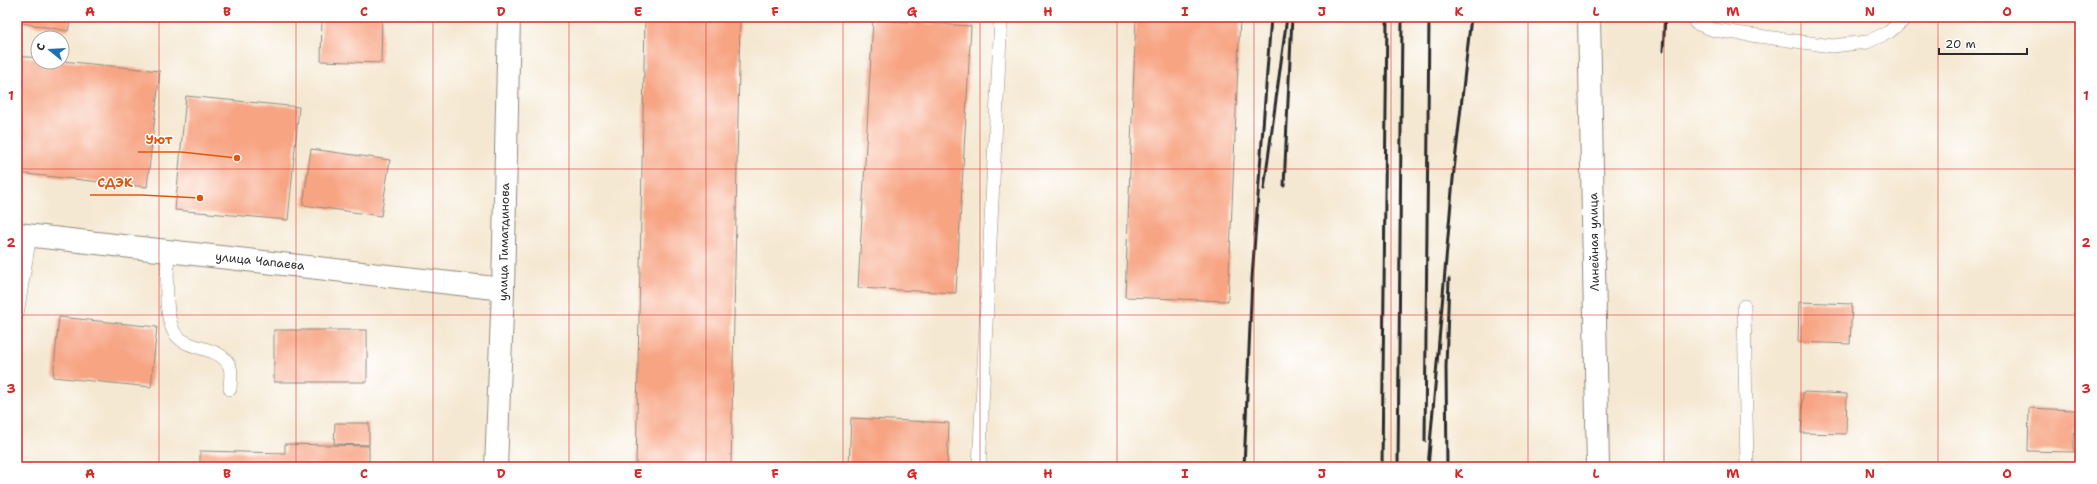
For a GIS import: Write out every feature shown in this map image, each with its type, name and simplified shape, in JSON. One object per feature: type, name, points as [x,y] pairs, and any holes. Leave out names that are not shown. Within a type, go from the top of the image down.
[{"type":"street","name":"улица Гиматдинова","points":[[496,467],[503,289],[509,17]]},
{"type":"street","name":"Линейная улица","points":[[1589,17],[1598,467]]},
{"type":"street","name":"улица Чапаева","points":[[24,234],[503,289]]},
{"type":"lane","points":[[978,467],[1001,17]]},
{"type":"lane","points":[[1692,17],[1696,23],[1714,30],[1832,46],[1867,42],[1888,32],[1907,17]]},
{"type":"lane","points":[[17,314],[24,234]]},
{"type":"lane","points":[[168,251],[168,309],[174,331],[185,342],[215,352],[224,358],[230,368],[230,389]]},
{"type":"lane","points":[[1744,306],[1747,467]]},
{"type":"building","points":[[17,17],[71,17],[68,30],[17,22]]},
{"type":"building","points":[[322,17],[382,17],[381,63],[321,61]]},
{"type":"building","points":[[645,17],[740,17],[731,467],[636,467]]},
{"type":"building","points":[[1136,17],[1240,17],[1228,301],[1125,297]]},
{"type":"building","points":[[873,20],[971,26],[956,293],[858,288]]},
{"type":"building","points":[[17,56],[30,57],[30,70],[70,70],[70,62],[160,71],[147,187],[17,173]]},
{"type":"building","points":[[186,96],[299,107],[288,220],[175,210]]},
{"type":"building","points":[[311,149],[390,160],[381,216],[303,205]]},
{"type":"building","points":[[1799,302],[1852,304],[1850,344],[1798,342]]},
{"type":"building","points":[[59,317],[157,327],[151,387],[53,377]]},
{"type":"building","points":[[274,330],[367,330],[367,382],[274,382]]},
{"type":"building","points":[[1803,392],[1847,394],[1846,434],[1801,433]]},
{"type":"building","points":[[2029,408],[2075,410],[2074,452],[2028,451]]},
{"type":"building","points":[[851,418],[949,423],[947,467],[849,467]]},
{"type":"building","points":[[335,423],[369,423],[369,445],[334,444]]},
{"type":"building","points":[[285,444],[369,446],[369,467],[200,467],[200,451],[285,453]]},
{"type":"railway","points":[[1244,467],[1252,278],[1271,17]]},
{"type":"railway","points":[[1264,189],[1287,17]]},
{"type":"railway","points":[[1284,186],[1292,17]]},
{"type":"railway","points":[[1382,467],[1387,17]]},
{"type":"railway","points":[[1398,467],[1402,17]]},
{"type":"railway","points":[[1425,441],[1429,17]]},
{"type":"railway","points":[[1428,467],[1453,179],[1471,17]]},
{"type":"railway","points":[[1663,51],[1665,17]]},
{"type":"railway","points":[[1447,467],[1446,367],[1449,279]]},
{"type":"place","name":"Уют","points":[[237,158]]},
{"type":"place","name":"СДЭК","points":[[200,198]]}]
